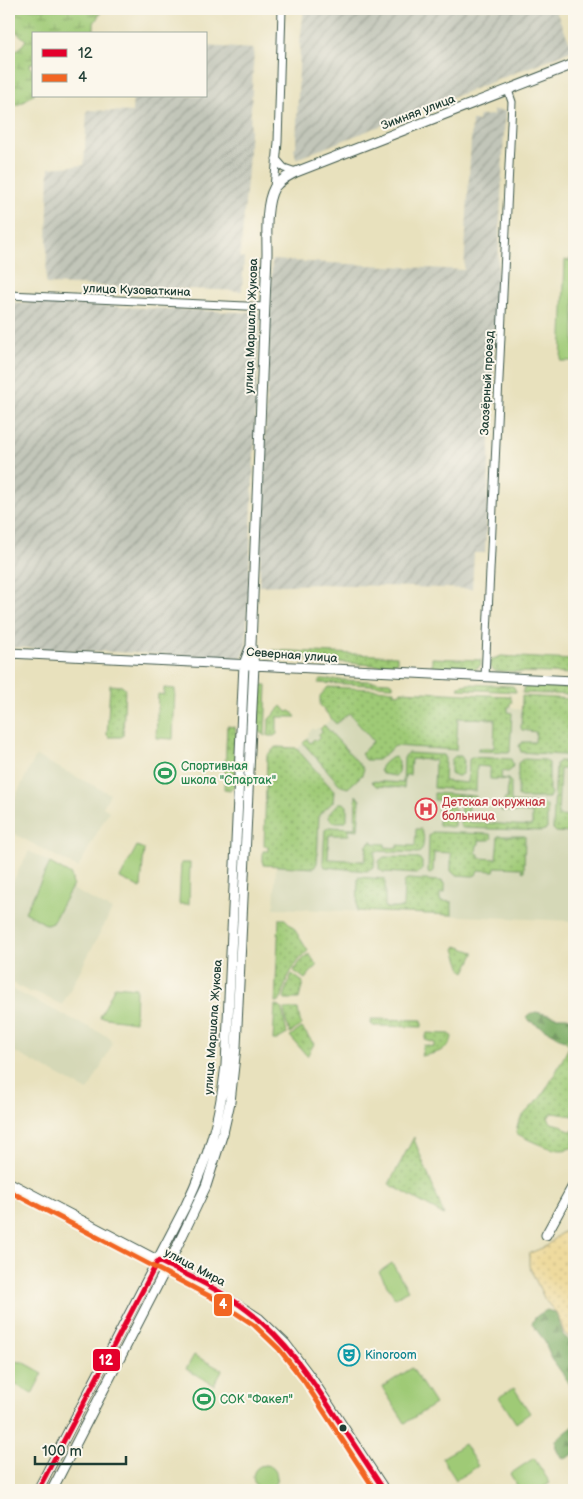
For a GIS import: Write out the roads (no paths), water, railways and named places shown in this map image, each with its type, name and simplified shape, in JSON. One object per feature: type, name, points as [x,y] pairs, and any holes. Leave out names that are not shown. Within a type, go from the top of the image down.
[{"type":"main road","name":"Зимняя улица","points":[[274,189],[283,179],[296,172],[574,64]]},
{"type":"main road","name":"улица Маршала Жукова","points":[[52,1490],[168,1266],[224,1133],[230,1102],[235,1056],[254,665],[251,645],[269,209],[270,198],[274,189]]},
{"type":"main road","name":"улица Маршала Жукова","points":[[38,1490],[158,1261],[201,1184],[215,1131],[226,1065],[244,664],[251,645]]},
{"type":"main road","name":"Северная улица","points":[[9,653],[574,681]]},
{"type":"main road","points":[[241,719],[251,719]]},
{"type":"main road","name":"улица Мира","points":[[9,1183],[168,1266],[242,1307],[259,1320],[285,1344],[321,1393],[384,1490]]},
{"type":"main road","points":[[546,1235],[574,1184]]},
{"type":"main road","points":[[88,1394],[99,1400]]},
{"type":"street","name":"улица Маршала Жукова","points":[[274,189],[282,9]]},
{"type":"street","name":"Заозёрный проезд","points":[[485,677],[512,102],[508,90]]},
{"type":"street","points":[[276,158],[284,168],[296,172]]},
{"type":"street","points":[[275,172],[296,172]]},
{"type":"street","name":"улица Кузоваткина","points":[[9,296],[265,307]]},
{"type":"place","name":"Спортивная школа \"Спартак\"","points":[[165,773]]},
{"type":"place","name":"Детская окружная больница","points":[[426,809]]},
{"type":"place","name":"Kinoroom","points":[[349,1355]]},
{"type":"place","name":"СОК \"Факел\"","points":[[204,1399]]}]
